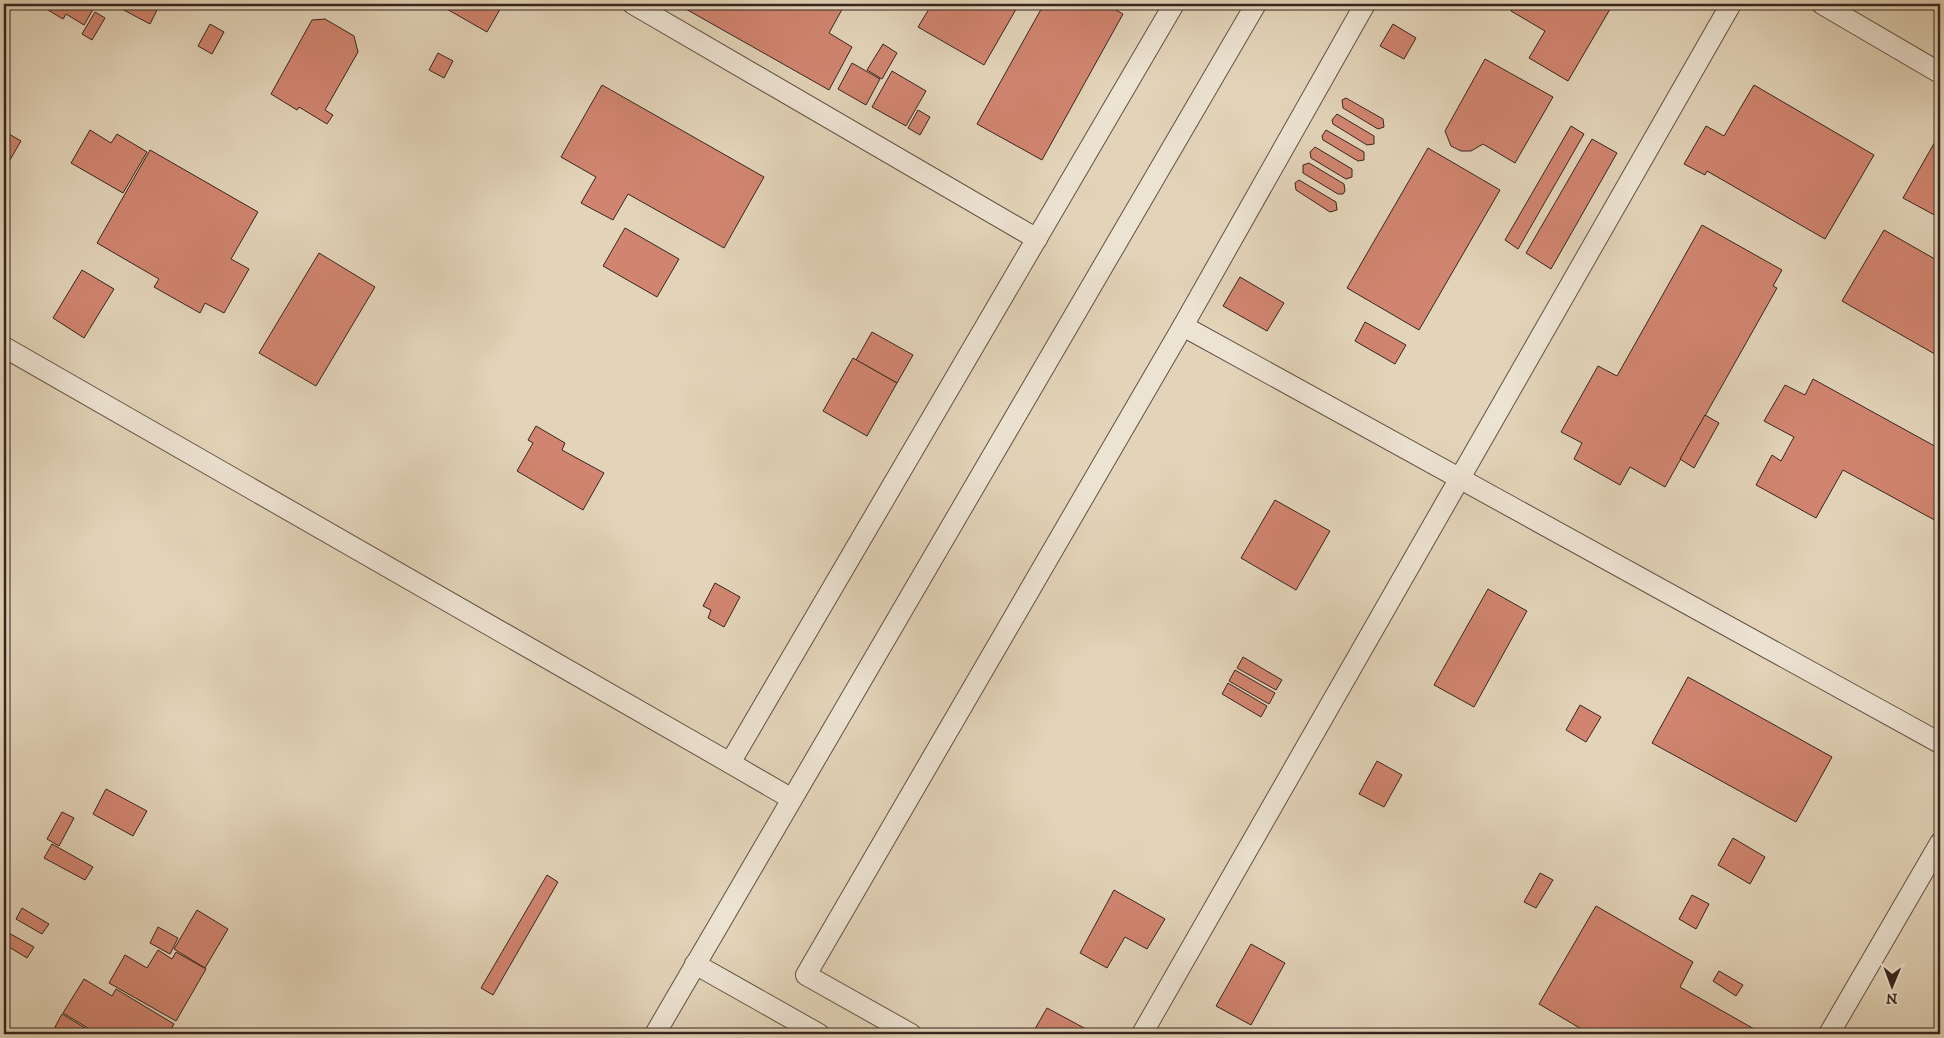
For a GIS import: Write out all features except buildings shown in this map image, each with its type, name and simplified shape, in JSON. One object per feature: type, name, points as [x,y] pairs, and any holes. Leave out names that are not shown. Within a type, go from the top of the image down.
[{"type":"lane","points":[[632,4],[1037,238]]},
{"type":"lane","points":[[730,763],[1174,4]]},
{"type":"lane","points":[[655,1034],[1256,4]]},
{"type":"lane","points":[[910,1034],[806,975],[1183,326],[1365,4]]},
{"type":"lane","points":[[1142,1034],[1460,480],[1730,4]]},
{"type":"lane","points":[[1822,4],[1940,73]]},
{"type":"lane","points":[[1183,326],[1460,480],[1940,742]]},
{"type":"lane","points":[[4,347],[792,799]]},
{"type":"lane","points":[[1829,1034],[1940,843]]},
{"type":"lane","points":[[696,964],[819,1034]]}]
